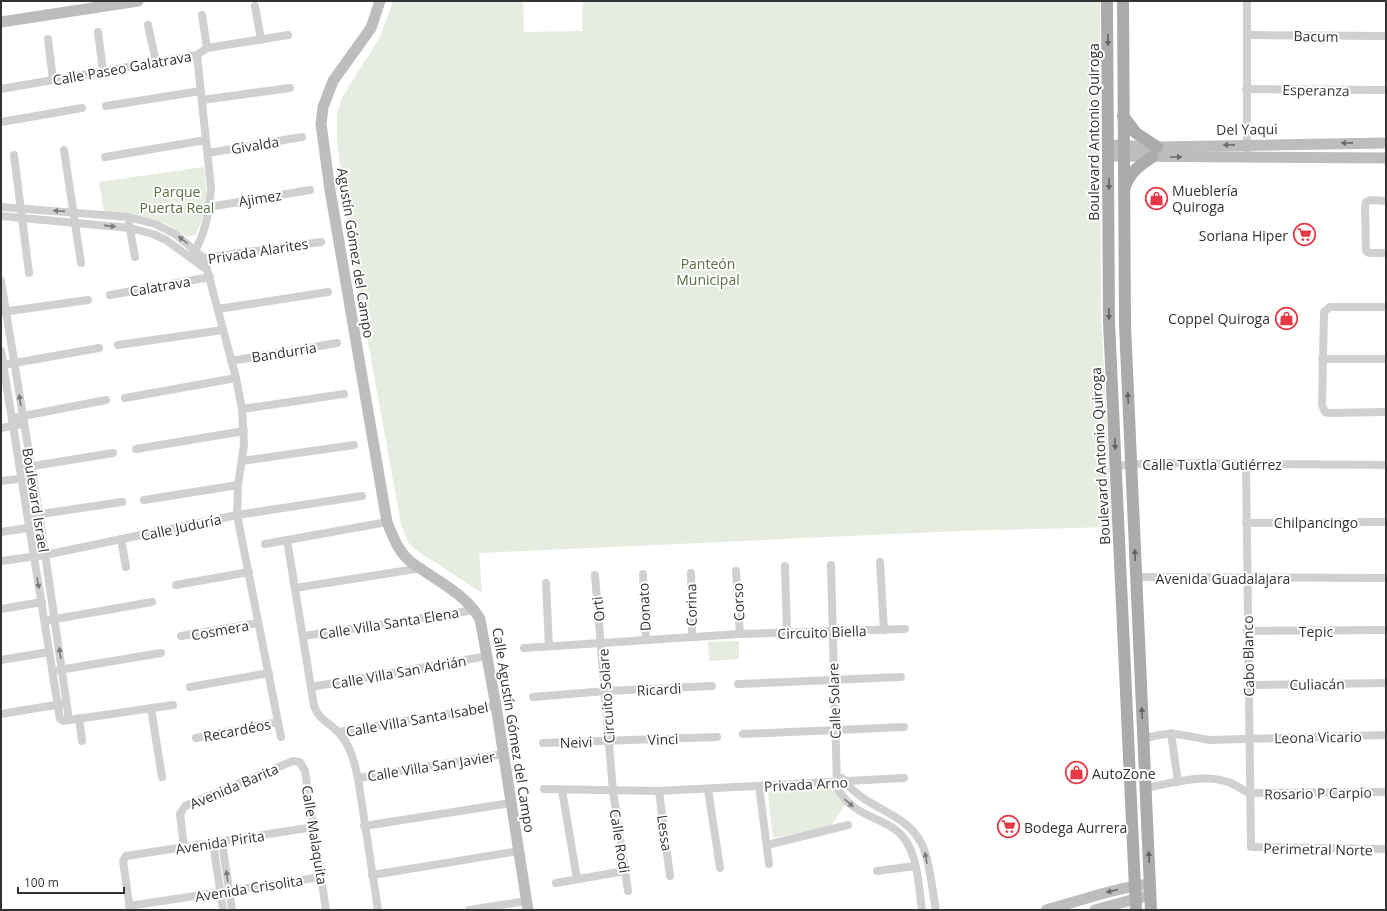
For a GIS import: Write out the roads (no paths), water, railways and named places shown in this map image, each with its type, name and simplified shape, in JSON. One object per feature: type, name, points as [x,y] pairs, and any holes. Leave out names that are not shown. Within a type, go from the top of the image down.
[{"type":"main road","name":"Boulevard Antonio Quiroga","points":[[1107,1],[1109,322],[1136,910]]},
{"type":"main road","points":[[1123,1],[1125,325],[1151,910]]},
{"type":"main road","points":[[1123,116],[1136,133],[1155,152],[1135,169],[1129,177],[1123,190]]},
{"type":"street","points":[[1,22],[107,3],[138,1]]},
{"type":"street","points":[[372,1],[375,19]]},
{"type":"street","name":"Agustín Gómez del Campo","points":[[380,1],[375,19],[366,36],[334,81],[323,106],[321,124],[340,254],[387,522]]},
{"type":"street","points":[[1247,1],[1247,158]]},
{"type":"street","points":[[255,6],[261,40]]},
{"type":"street","points":[[202,15],[208,48]]},
{"type":"street","points":[[148,25],[156,62]]},
{"type":"street","points":[[98,32],[103,71]]},
{"type":"street","name":"Calle Paseo Galatrava","points":[[1,87],[53,80],[197,55],[208,48],[288,35]]},
{"type":"street","name":"Bacum","points":[[1247,35],[1386,36]]},
{"type":"street","points":[[48,39],[53,80]]},
{"type":"street","points":[[190,257],[196,249],[209,207],[210,188],[208,152],[197,55]]},
{"type":"street","points":[[202,100],[290,88]]},
{"type":"street","name":"Esperanza","points":[[1246,89],[1386,90]]},
{"type":"street","points":[[106,106],[201,91]]},
{"type":"street","points":[[1,122],[82,108]]},
{"type":"street","name":"Givalda","points":[[208,152],[302,137]]},
{"type":"street","points":[[105,157],[206,140]]},
{"type":"street","name":"Del Yaqui","points":[[1155,152],[1247,144],[1386,143]]},
{"type":"street","points":[[64,150],[81,263]]},
{"type":"street","name":"Del Yaqui","points":[[1109,151],[1155,152],[1247,158],[1386,158]]},
{"type":"street","points":[[14,155],[29,273]]},
{"type":"street","name":"Ajimez","points":[[209,207],[310,190]]},
{"type":"street","points":[[1386,201],[1370,200],[1366,202],[1365,206],[1366,251],[1370,253],[1386,253]]},
{"type":"street","points":[[1,207],[73,212],[128,218],[165,227],[196,249],[204,258],[236,378],[242,409],[244,431],[242,461],[238,485],[237,515],[282,737]]},
{"type":"street","points":[[1,216],[130,228],[153,234],[166,240],[190,257],[197,264],[206,269]]},
{"type":"street","points":[[128,218],[135,257]]},
{"type":"street","name":"Privada Alarites","points":[[197,264],[204,258],[321,242]]},
{"type":"street","name":"Calatrava","points":[[110,295],[210,277]]},
{"type":"street","name":"Boulevard Israel","points":[[1,281],[4,323],[15,368],[33,476],[63,669],[69,720],[63,721],[59,718],[13,422],[3,374],[1,351]]},
{"type":"street","points":[[218,309],[328,292]]},
{"type":"street","points":[[4,312],[88,300]]},
{"type":"street","points":[[1386,307],[1326,308],[1324,312],[1322,358],[1322,405],[1325,412],[1386,412]]},
{"type":"street","points":[[118,345],[223,330]]},
{"type":"street","name":"Bandurria","points":[[231,361],[337,343]]},
{"type":"street","points":[[3,374],[15,368],[99,348]]},
{"type":"street","points":[[1322,358],[1386,359]]},
{"type":"street","points":[[3,365],[15,368]]},
{"type":"street","points":[[125,398],[236,378]]},
{"type":"street","points":[[242,409],[344,394]]},
{"type":"street","points":[[1,428],[13,422],[106,400]]},
{"type":"street","points":[[136,449],[244,431]]},
{"type":"street","points":[[242,461],[354,445]]},
{"type":"street","points":[[20,468],[113,453]]},
{"type":"street","name":"Calle Tuxtla Gutiérrez","points":[[1116,466],[1132,464],[1386,465]]},
{"type":"street","name":"Cabo Blanco","points":[[1246,465],[1247,631],[1252,847]]},
{"type":"street","points":[[1,482],[33,476]]},
{"type":"street","points":[[144,500],[238,485]]},
{"type":"street","name":"Calle Juduría","points":[[1,562],[237,515],[362,496]]},
{"type":"street","points":[[28,516],[122,502]]},
{"type":"street","points":[[265,544],[387,522]]},
{"type":"street","name":"Calle Agustín Gómez del Campo","points":[[387,522],[397,547],[410,562],[422,568],[458,593],[475,610],[480,619],[488,656],[527,905]]},
{"type":"street","name":"Chilpancingo","points":[[1246,523],[1386,522]]},
{"type":"street","points":[[1,532],[41,526]]},
{"type":"street","points":[[121,539],[126,567]]},
{"type":"street","points":[[287,540],[304,636],[310,687],[317,714],[339,732],[350,748],[358,778],[364,826],[378,910]]},
{"type":"street","points":[[880,562],[884,630]]},
{"type":"street","name":"Calle Solare","points":[[831,565],[835,731],[837,771],[841,794],[845,800],[871,818],[899,833],[909,846],[911,866],[918,888],[922,910]]},
{"type":"street","points":[[785,566],[787,633]]},
{"type":"street","points":[[295,588],[422,568]]},
{"type":"street","name":"Corso","points":[[736,571],[740,634]]},
{"type":"street","points":[[176,585],[249,572]]},
{"type":"street","name":"Corina","points":[[690,573],[692,637]]},
{"type":"street","name":"Donato","points":[[643,574],[646,640]]},
{"type":"street","name":"Orti","points":[[595,575],[601,643]]},
{"type":"street","name":"Avenida Guadalajara","points":[[1135,577],[1386,578]]},
{"type":"street","points":[[546,583],[549,646]]},
{"type":"street","points":[[1,609],[42,602]]},
{"type":"street","points":[[44,621],[152,602]]},
{"type":"street","name":"Calle Villa Santa Elena","points":[[304,636],[475,610]]},
{"type":"street","name":"Cosmera","points":[[181,636],[258,623]]},
{"type":"street","name":"Circuito Biella","points":[[740,634],[905,629]]},
{"type":"street","name":"Tepic","points":[[1247,631],[1386,630]]},
{"type":"street","name":"Circuito Solare","points":[[613,791],[601,643],[740,634]]},
{"type":"street","points":[[524,648],[601,643]]},
{"type":"street","points":[[1,660],[49,652]]},
{"type":"street","points":[[52,671],[161,652]]},
{"type":"street","name":"Calle Villa San Adrián","points":[[310,687],[488,656]]},
{"type":"street","points":[[190,687],[269,673]]},
{"type":"street","points":[[738,684],[901,677]]},
{"type":"street","name":"Culiacán","points":[[1248,685],[1386,683]]},
{"type":"street","name":"Ricardi","points":[[533,697],[606,691],[712,686]]},
{"type":"street","points":[[1,714],[67,704]]},
{"type":"street","points":[[69,720],[173,705]]},
{"type":"street","name":"Calle Villa Santa Isabel","points":[[339,732],[496,706]]},
{"type":"street","points":[[151,708],[162,777]]},
{"type":"street","points":[[79,718],[82,742]]},
{"type":"street","name":"Recardéos","points":[[196,738],[278,722]]},
{"type":"street","points":[[742,734],[904,727]]},
{"type":"street","points":[[1171,733],[1178,782]]},
{"type":"street","name":"Leona Vicario","points":[[1143,739],[1171,733],[1184,734],[1209,740],[1386,736]]},
{"type":"street","name":"Vinci","points":[[609,741],[716,737]]},
{"type":"street","name":"Neivi","points":[[543,744],[609,741]]},
{"type":"street","name":"Calle Villa San Javier","points":[[358,778],[504,754]]},
{"type":"street","name":"Avenida Barita","points":[[184,847],[180,814],[185,806],[294,761],[300,762]]},
{"type":"street","name":"Calle Malaquita","points":[[300,762],[305,771],[326,910]]},
{"type":"street","name":"Privada Arno","points":[[708,788],[904,778]]},
{"type":"street","points":[[1146,788],[1178,782],[1214,780],[1233,784],[1250,793]]},
{"type":"street","name":"Calle Solare","points":[[840,782],[876,808],[906,823],[921,842],[936,910]]},
{"type":"street","points":[[759,786],[769,864]]},
{"type":"street","points":[[544,789],[659,791],[708,788],[720,868]]},
{"type":"street","points":[[562,790],[577,879]]},
{"type":"street","name":"Calle Rodi","points":[[613,791],[628,891]]},
{"type":"street","name":"Lessa","points":[[659,791],[670,876]]},
{"type":"street","name":"Rosario P Carpio","points":[[1250,793],[1386,792]]},
{"type":"street","points":[[364,826],[511,804]]},
{"type":"street","points":[[871,818],[876,808]]},
{"type":"street","points":[[767,845],[848,825]]},
{"type":"street","name":"Avenida Pirita","points":[[129,908],[123,861],[126,856],[314,827]]},
{"type":"street","points":[[222,842],[232,910]]},
{"type":"street","points":[[909,846],[921,842]]},
{"type":"street","points":[[213,843],[223,910]]},
{"type":"street","name":"Perimetral Norte","points":[[1252,847],[1386,849]]},
{"type":"street","points":[[372,875],[519,850]]},
{"type":"street","points":[[877,871],[911,866]]},
{"type":"street","points":[[556,883],[625,872]]},
{"type":"street","name":"Avenida Crisolita","points":[[129,908],[321,877]]},
{"type":"street","points":[[918,888],[931,885]]},
{"type":"street","points":[[1046,910],[1134,885],[1150,889]]},
{"type":"street","points":[[1095,910],[1136,898],[1150,889]]},
{"type":"street","points":[[469,910],[527,905]]},
{"type":"place","name":"Mueblería Quiroga","points":[[1157,198]]},
{"type":"place","name":"Soriana Hiper","points":[[1304,235]]},
{"type":"place","name":"Coppel Quiroga","points":[[1286,318]]},
{"type":"place","name":"AutoZone","points":[[1076,773]]},
{"type":"place","name":"Bodega Aurrera","points":[[1009,827]]},
{"type":"park label","name":"Parque Puerta Real","points":[[177,200]]},
{"type":"park label","name":"Panteón Municipal","points":[[708,272]]}]
